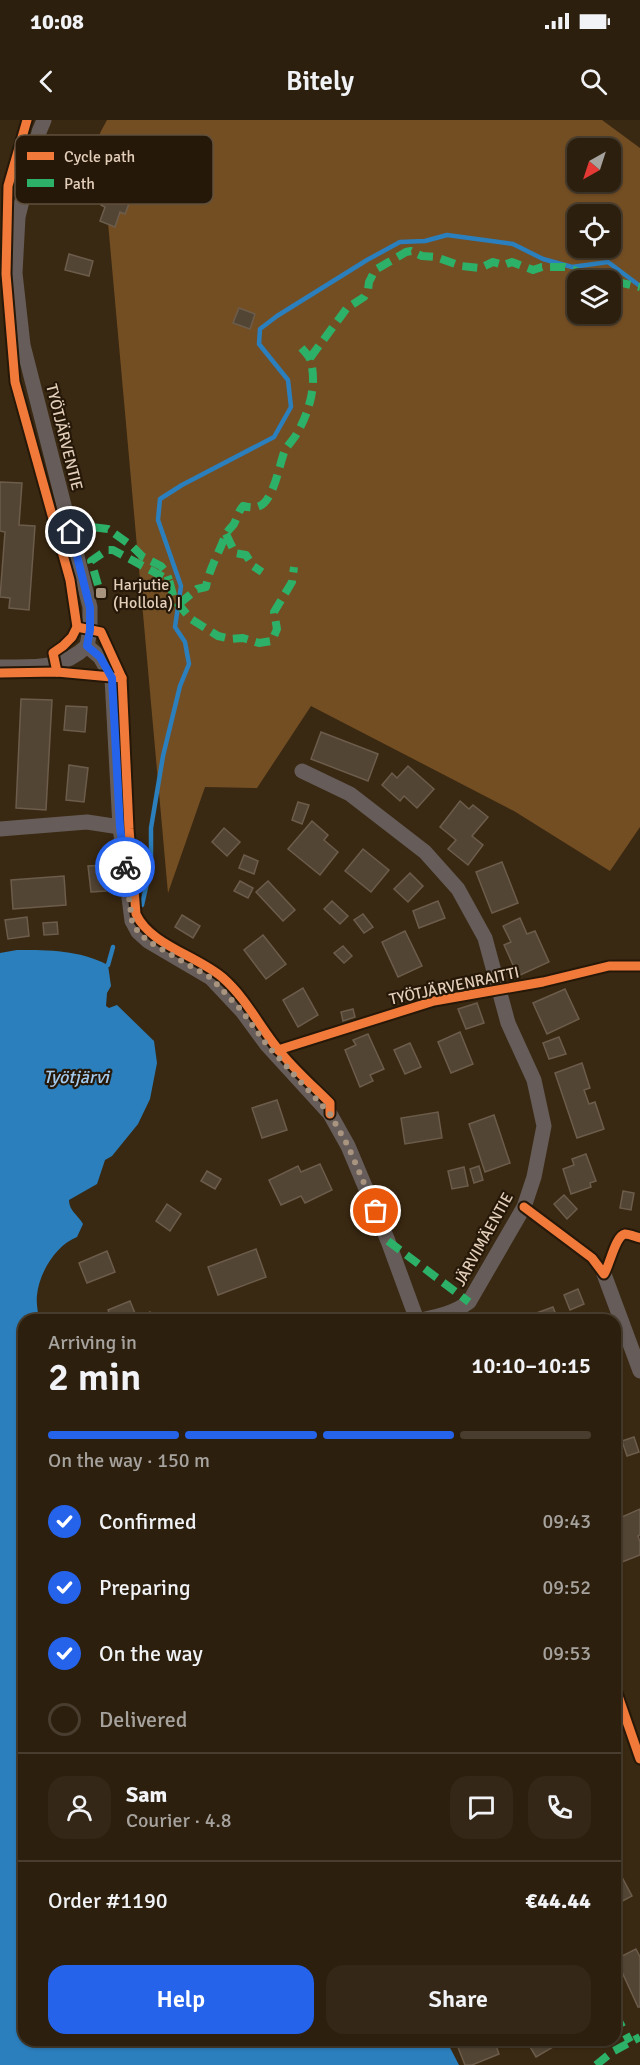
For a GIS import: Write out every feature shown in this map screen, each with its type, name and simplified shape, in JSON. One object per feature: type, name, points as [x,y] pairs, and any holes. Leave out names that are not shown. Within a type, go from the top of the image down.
[{"type":"street","name":"TYÖTJÄRVENTIE","points":[[38,135],[44,120]]},
{"type":"street","name":"TYÖTJÄRVENTIE","points":[[21,204],[18,217],[15,273],[23,345],[90,608],[87,646]]},
{"type":"street","points":[[0,667],[56,664],[75,658],[87,646],[100,657],[112,678],[120,827],[132,921],[138,932],[148,941],[211,978],[242,1011],[267,1045],[330,1114],[348,1146],[417,1314]]},
{"type":"street","name":"JÄRVIMÄENTIE","points":[[302,771],[351,794],[425,852],[458,889],[485,938],[508,1023],[534,1080],[544,1126],[534,1177],[524,1207],[469,1302],[447,1314]]},
{"type":"street","points":[[0,829],[87,822],[120,827]]},
{"type":"street","points":[[604,1274],[619,1314]]},
{"type":"street","points":[[621,1320],[640,1371]]},
{"type":"shaded area","points":[[107,120],[602,120],[640,148],[640,827],[610,871],[514,811],[311,706],[257,788],[205,787],[168,893],[106,204],[213,204],[213,135],[100,135],[100,133]]},
{"type":"water","name":"Työtjärvi","points":[[17,950],[53,951],[86,956],[108,965],[111,986],[107,993],[106,1006],[109,1008],[117,1005],[154,1041],[157,1063],[150,1099],[138,1124],[112,1156],[105,1160],[97,1184],[69,1200],[72,1210],[83,1224],[77,1237],[62,1246],[45,1269],[38,1287],[38,1314],[18,1314],[18,2046],[449,2046],[459,2065],[0,2065],[0,953]]},
{"type":"building","points":[[129,204],[125,214],[120,212],[115,227],[100,221],[105,207],[101,205]]},
{"type":"building","points":[[69,254],[93,261],[89,276],[65,270]]},
{"type":"building","points":[[239,308],[255,314],[250,329],[233,323]]},
{"type":"building","points":[[0,482],[22,483],[19,525],[35,526],[29,610],[9,608],[10,598],[0,597],[5,532],[0,531]]},
{"type":"building","points":[[21,699],[52,700],[46,810],[16,808]]},
{"type":"building","points":[[66,706],[87,707],[85,732],[64,730]]},
{"type":"building","points":[[321,732],[378,754],[368,781],[311,759]]},
{"type":"building","points":[[69,765],[88,768],[84,802],[66,800]]},
{"type":"building","points":[[408,766],[434,789],[417,808],[404,796],[400,801],[382,785],[392,773],[397,778]]},
{"type":"building","points":[[460,801],[469,809],[473,805],[488,817],[472,836],[483,845],[468,865],[448,849],[456,840],[440,827]]},
{"type":"building","points":[[298,802],[309,805],[302,824],[292,820]]},
{"type":"building","points":[[312,821],[328,835],[324,840],[338,852],[320,875],[288,849]]},
{"type":"building","points":[[224,828],[240,842],[227,856],[212,842]]},
{"type":"building","points":[[363,849],[389,870],[371,892],[345,871]]},
{"type":"building","points":[[244,855],[258,861],[254,874],[239,868]]},
{"type":"building","points":[[502,862],[518,903],[492,913],[476,872]]},
{"type":"building","points":[[104,865],[106,891],[91,892],[88,866]]},
{"type":"building","points":[[410,873],[423,886],[408,902],[394,889]]},
{"type":"building","points":[[64,876],[66,905],[13,909],[11,880]]},
{"type":"building","points":[[240,881],[253,888],[248,898],[234,891]]},
{"type":"building","points":[[268,881],[295,910],[283,921],[256,892]]},
{"type":"building","points":[[332,901],[348,916],[340,924],[324,909]]},
{"type":"building","points":[[438,901],[445,918],[419,928],[413,911]]},
{"type":"building","points":[[363,914],[373,927],[364,933],[354,920]]},
{"type":"building","points":[[182,915],[200,926],[193,938],[175,927]]},
{"type":"building","points":[[27,917],[29,936],[8,939],[5,920]]},
{"type":"building","points":[[520,918],[527,934],[535,931],[549,962],[518,976],[504,945],[511,942],[503,926]]},
{"type":"building","points":[[57,922],[58,934],[44,935],[43,923]]},
{"type":"building","points":[[405,931],[422,966],[398,977],[382,942]]},
{"type":"building","points":[[263,935],[286,964],[266,979],[244,950]]},
{"type":"building","points":[[343,946],[352,956],[344,963],[334,953]]},
{"type":"building","points":[[303,988],[318,1015],[298,1027],[283,1000]]},
{"type":"building","points":[[565,989],[579,1019],[547,1034],[533,1003]]},
{"type":"building","points":[[477,1003],[484,1023],[466,1029],[458,1009]]},
{"type":"building","points":[[353,1009],[355,1017],[343,1021],[341,1012]]},
{"type":"building","points":[[460,1032],[473,1064],[451,1073],[438,1042]]},
{"type":"building","points":[[368,1034],[384,1069],[370,1075],[373,1081],[360,1087],[345,1050],[356,1045],[353,1040]]},
{"type":"building","points":[[559,1037],[566,1054],[549,1059],[543,1043]]},
{"type":"building","points":[[410,1043],[421,1067],[405,1074],[394,1050]]},
{"type":"building","points":[[582,1063],[590,1088],[584,1090],[589,1104],[595,1102],[604,1129],[577,1138],[555,1073]]},
{"type":"building","points":[[277,1100],[287,1130],[262,1138],[252,1108]]},
{"type":"building","points":[[438,1112],[442,1138],[405,1144],[401,1118]]},
{"type":"building","points":[[494,1115],[510,1163],[485,1172],[469,1124]]},
{"type":"building","points":[[586,1154],[596,1181],[590,1183],[591,1187],[571,1194],[563,1169],[574,1165],[572,1159]]},
{"type":"building","points":[[320,1164],[332,1190],[305,1203],[301,1196],[281,1205],[269,1180],[298,1166],[301,1172]]},
{"type":"building","points":[[479,1166],[483,1180],[474,1183],[470,1169]]},
{"type":"building","points":[[464,1167],[468,1186],[452,1189],[448,1171]]},
{"type":"building","points":[[207,1171],[221,1179],[215,1189],[201,1181]]},
{"type":"building","points":[[623,1191],[634,1193],[631,1210],[620,1208]]},
{"type":"building","points":[[564,1195],[577,1209],[567,1219],[554,1204]]},
{"type":"building","points":[[167,1204],[181,1214],[170,1231],[156,1221]]},
{"type":"building","points":[[256,1249],[266,1277],[218,1295],[208,1267]]},
{"type":"building","points":[[107,1251],[115,1272],[87,1283],[79,1263]]},
{"type":"building","points":[[578,1289],[584,1304],[570,1310],[564,1295]]},
{"type":"building","points":[[130,1301],[135,1314],[110,1314],[108,1310]]},
{"type":"building","points":[[553,1307],[556,1314],[534,1314]]},
{"type":"building","points":[[634,1437],[639,1452],[627,1456],[622,1441]]},
{"type":"building","points":[[640,1509],[640,1535],[638,1536],[640,1555],[622,1562],[621,1560],[621,1517]]},
{"type":"building","points":[[621,1875],[632,1896],[621,1902]]},
{"type":"building","points":[[636,1949],[640,1957],[640,2007],[621,1970],[621,1956]]},
{"type":"building","points":[[457,2046],[496,2046],[499,2054],[472,2065],[465,2065]]},
{"type":"building","points":[[530,2046],[555,2046],[536,2057]]},
{"type":"waterway","points":[[142,905],[151,865],[151,828],[163,756],[180,686],[189,664],[185,642],[175,627],[181,586],[158,520],[160,499],[274,437],[291,407],[288,380],[259,344],[260,329],[367,260],[400,242],[425,241],[447,235],[513,244],[543,259],[572,267],[608,262],[640,286]]},
{"type":"waterway","points":[[108,965],[113,947]]},
{"type":"marked path","points":[[310,358],[347,308],[364,297],[375,270],[406,252],[411,251],[422,256],[436,257],[461,266],[480,268],[493,262],[504,265],[512,262],[533,270],[542,267],[565,267],[585,274],[599,273],[613,281],[640,287]]},
{"type":"marked path","points":[[179,604],[197,589],[206,587],[225,536],[243,506],[255,507],[263,504],[272,491],[285,450],[301,426],[313,388],[309,357],[299,345]]},
{"type":"marked path","points":[[71,532],[91,527],[108,529],[143,557],[161,566],[169,580]]},
{"type":"marked path","points":[[226,534],[235,553],[246,555],[253,566],[262,572]]},
{"type":"marked path","points":[[98,585],[91,561],[107,550],[113,550],[169,580],[174,599],[191,619],[218,636],[231,639],[243,638],[259,643],[272,641],[277,629],[274,612],[292,582],[294,567]]},
{"type":"marked path","points":[[388,1241],[469,1302]]},
{"type":"marked path","points":[[621,2025],[630,2042]]},
{"type":"marked path","points":[[596,2065],[612,2052],[640,2037]]},
{"type":"cycle path","points":[[23,135],[27,120]]},
{"type":"cycle path","points":[[15,162],[8,186],[6,274],[15,382],[70,580],[77,627],[72,637],[53,653],[57,672]]},
{"type":"cycle path","points":[[77,627],[101,632],[122,678],[129,829],[136,914],[152,934],[213,970],[232,987],[282,1054],[330,1103],[330,1114]]},
{"type":"cycle path","points":[[0,673],[57,672],[122,678]]},
{"type":"cycle path","name":"TYÖTJÄRVENRAITTI","points":[[278,1050],[434,1001],[543,982],[609,966],[640,966]]},
{"type":"cycle path","points":[[524,1207],[592,1258],[604,1274],[621,1236],[627,1234],[640,1238]]},
{"type":"cycle path","points":[[621,1704],[640,1759]]},
{"type":"way so far","points":[[125,867],[132,921],[138,932],[148,941],[211,978],[242,1011],[267,1045],[330,1114],[348,1146],[376,1211]]},
{"type":"place","name":"Harjutie (Hollola) I","points":[[101,593]]},
{"type":"route","points":[[71,532],[90,608],[87,646],[100,657],[112,678],[120,827],[125,867]]}]
